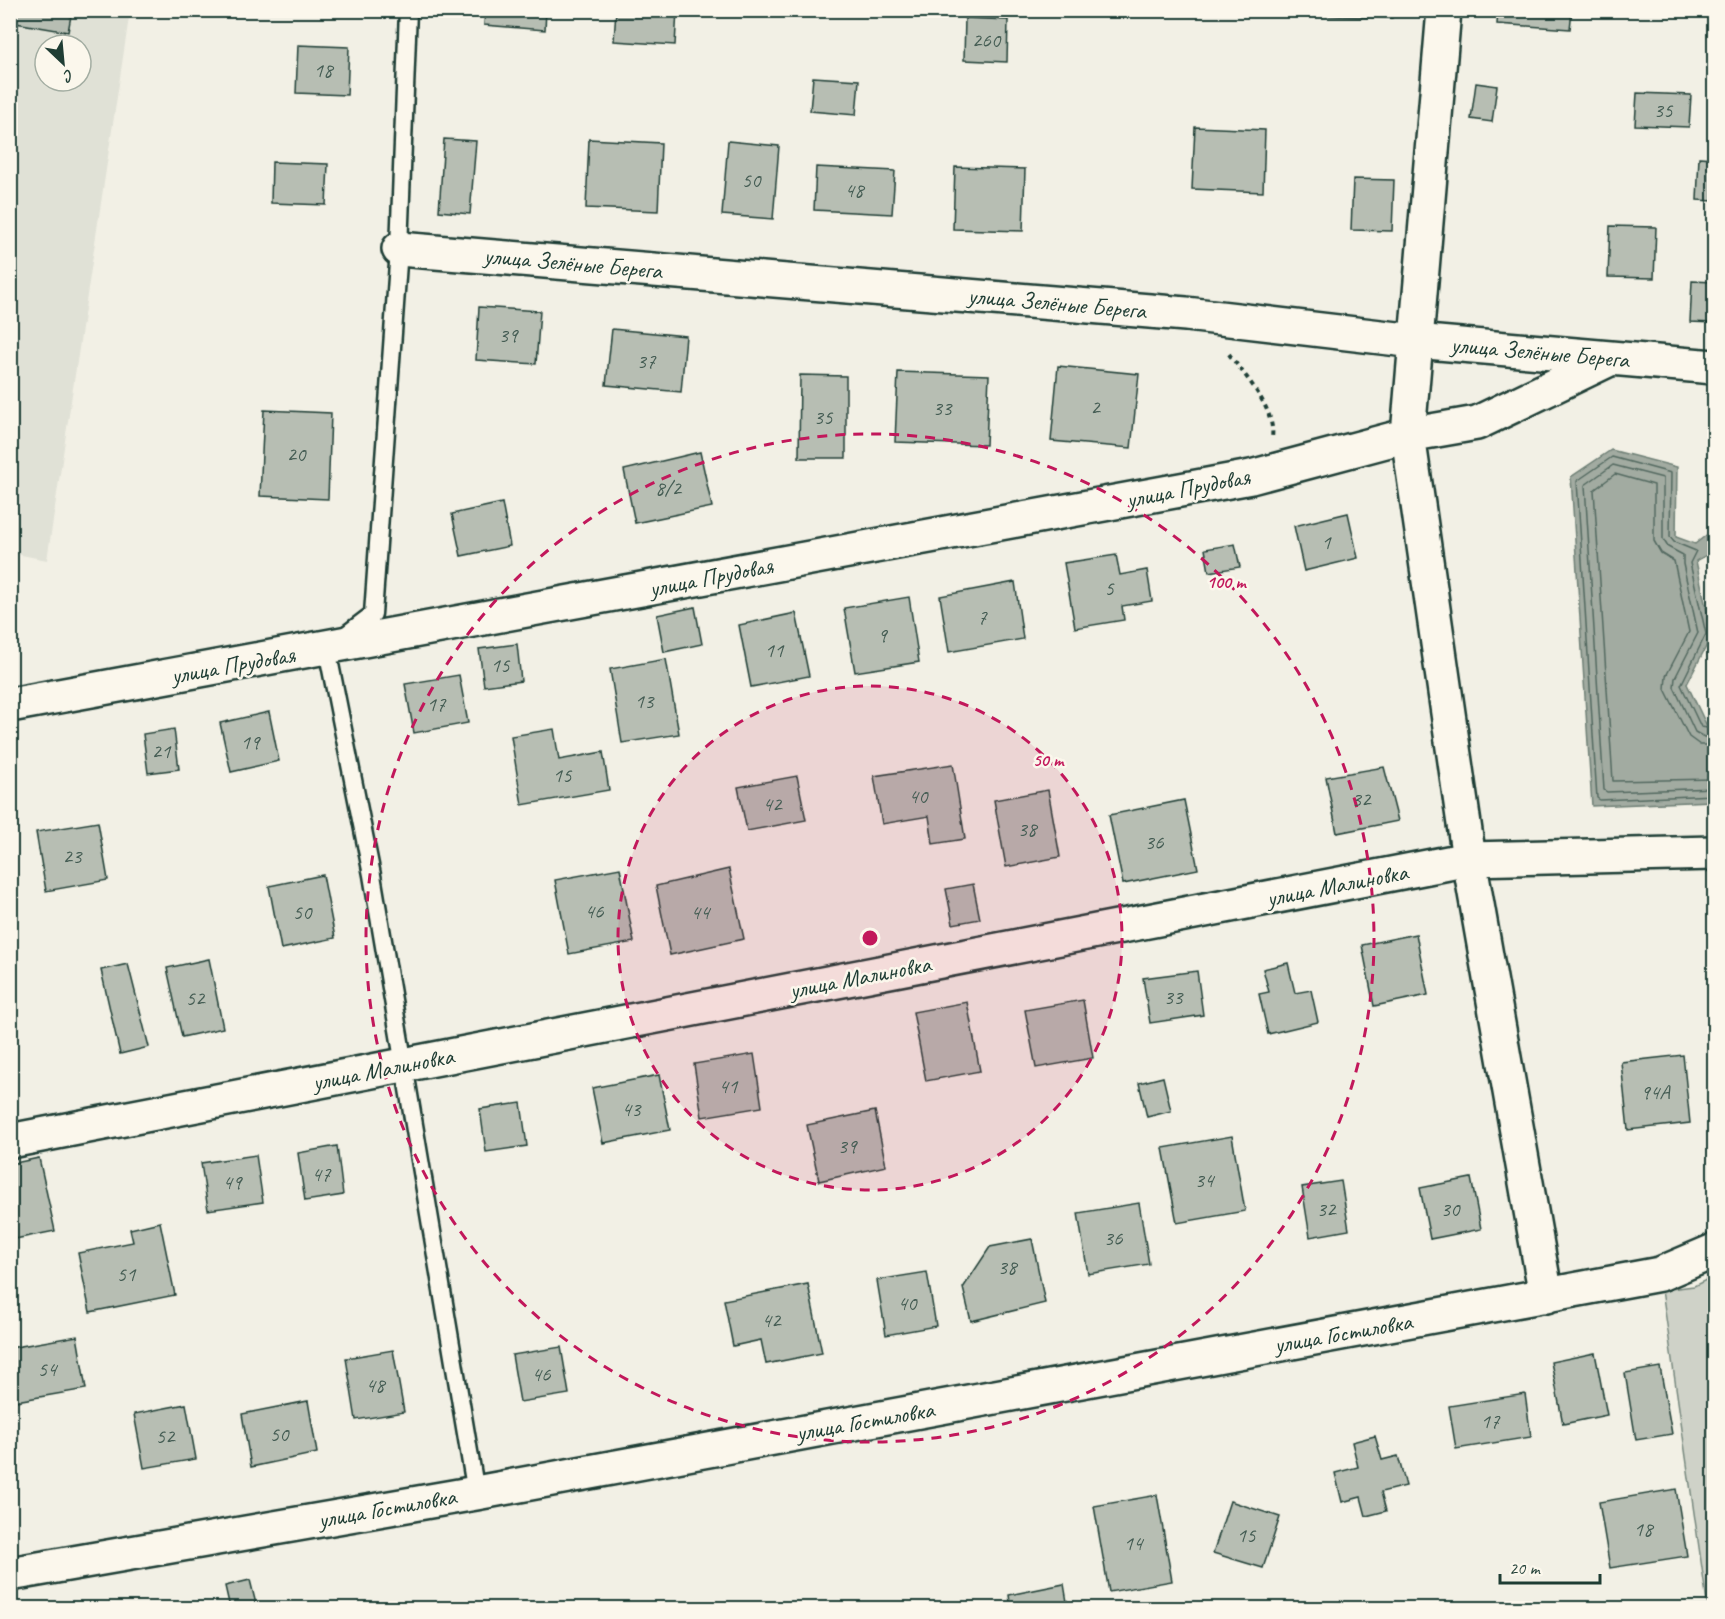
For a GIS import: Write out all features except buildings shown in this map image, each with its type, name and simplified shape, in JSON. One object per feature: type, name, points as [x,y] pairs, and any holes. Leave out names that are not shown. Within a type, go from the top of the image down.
[{"type":"street","points":[[1444,10],[1408,435],[1469,859],[1545,1296]]},
{"type":"street","name":"улица Зелёные Берега","points":[[399,249],[1186,314],[1415,341],[1714,367]]},
{"type":"street","name":"улица Прудовая","points":[[10,705],[327,649],[1251,477],[1408,435],[1477,423],[1610,359]]},
{"type":"street","name":"улица Малиновка","points":[[10,1141],[1469,859],[1714,852]]},
{"type":"street","name":"улица Гостиловка","points":[[10,1574],[476,1493],[1545,1296],[1660,1274],[1714,1251]]},
{"type":"lane","points":[[408,10],[399,249],[373,614],[327,649],[372,875],[476,1493]]},
{"type":"path","points":[[1227,353],[1265,406],[1274,427],[1269,457],[1251,477]]},
{"type":"shaded area","points":[[10,11],[130,11],[47,560],[11,553]]},
{"type":"shaded area","points":[[1714,1276],[1714,1602],[1707,1603],[1662,1290],[1694,1286]]},
{"type":"water","points":[[1611,450],[1677,467],[1676,537],[1695,544],[1714,529],[1714,551],[1696,561],[1712,635],[1687,684],[1706,724],[1714,723],[1713,801],[1592,806],[1571,477]]}]
